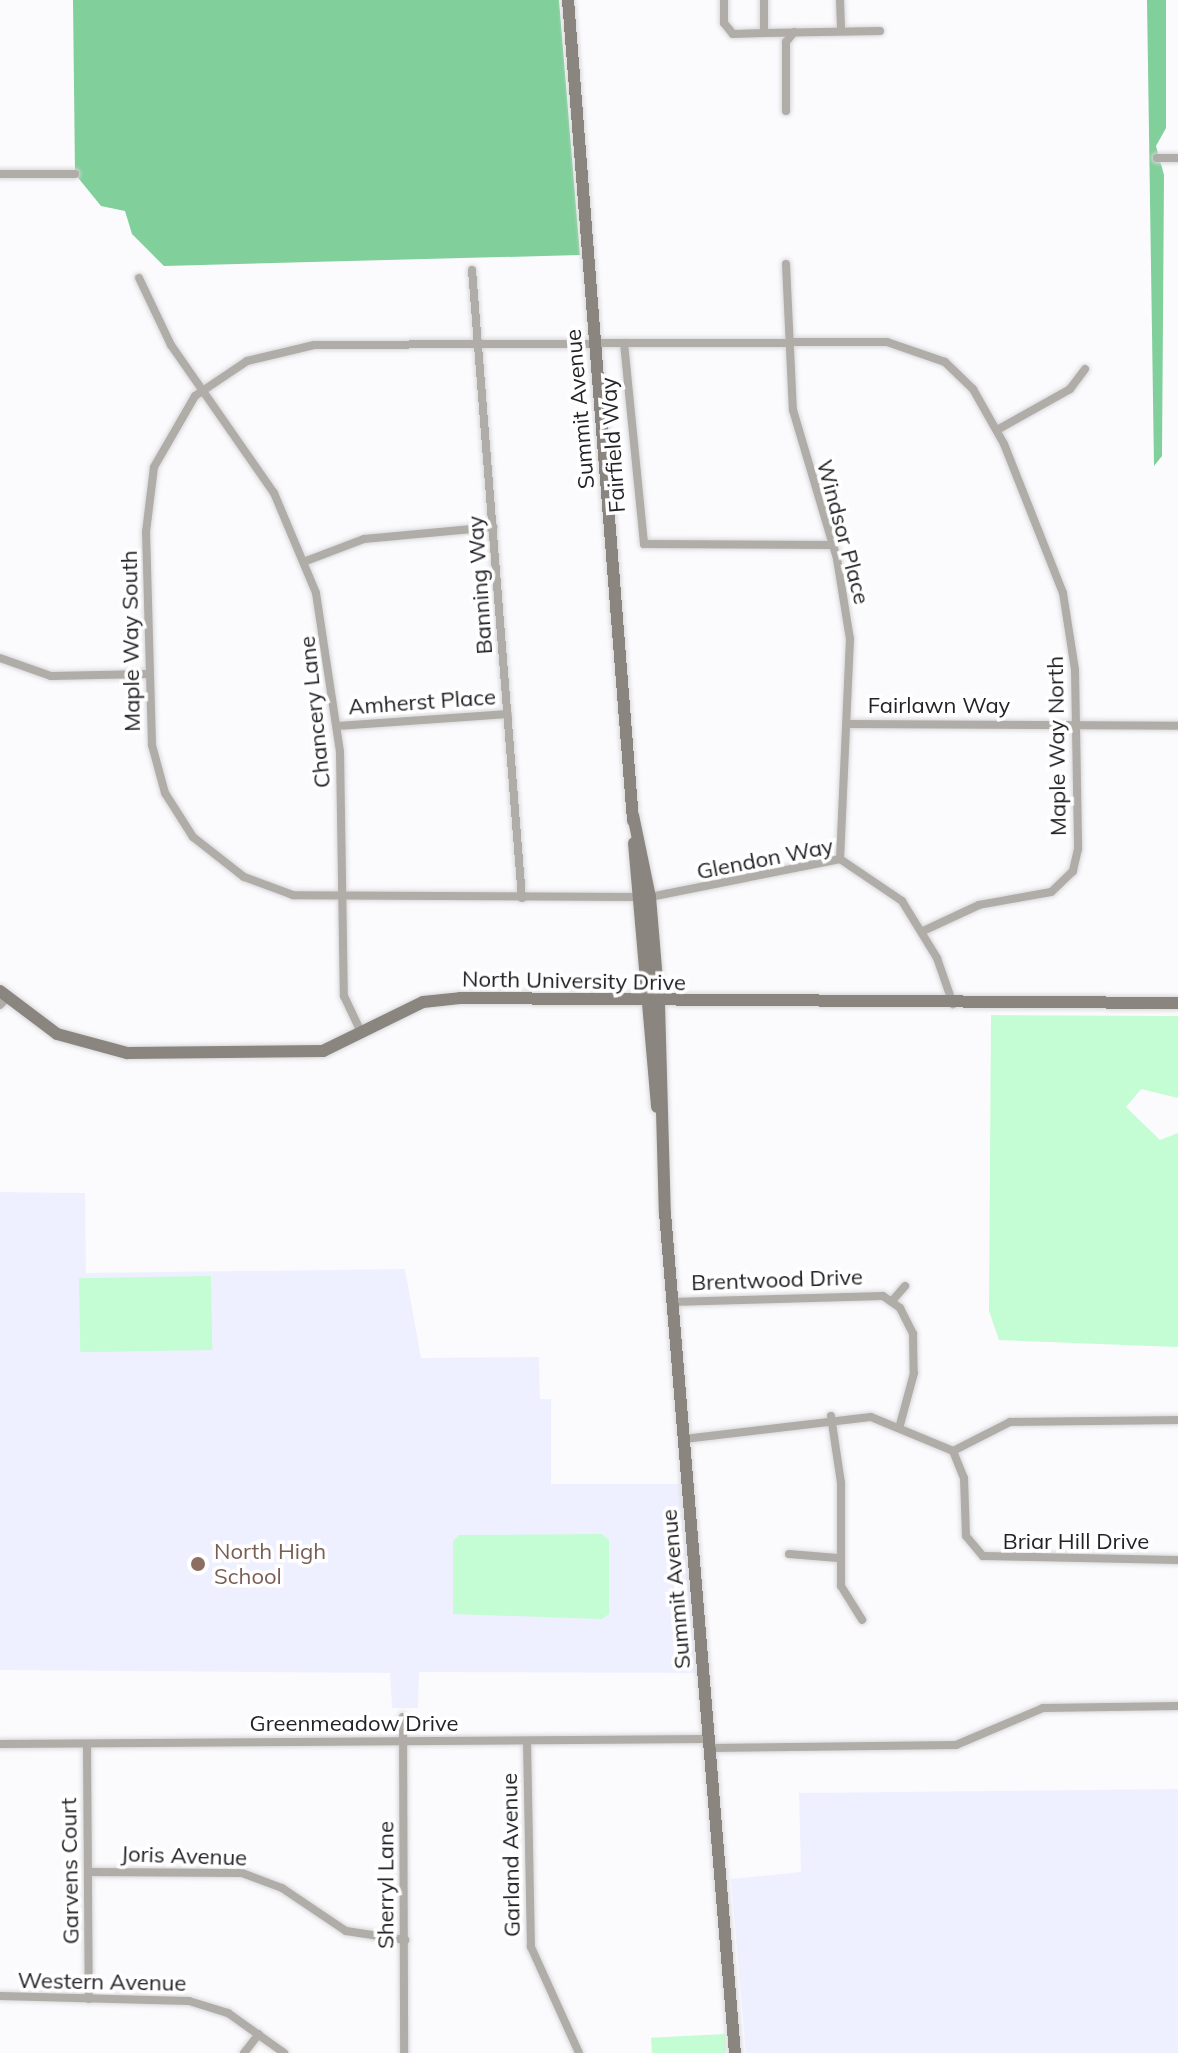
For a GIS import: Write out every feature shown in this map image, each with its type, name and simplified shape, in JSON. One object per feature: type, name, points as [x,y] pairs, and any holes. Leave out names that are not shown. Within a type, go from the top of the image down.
[{"type":"main road","name":"Summit Avenue","points":[[568,0],[633,815],[659,1004],[660,1122],[672,1302],[735,2053]]},
{"type":"main road","name":"Summit Avenue","points":[[644,897],[643,1004],[660,1122]]},
{"type":"main road","name":"North University Drive","points":[[2,998],[57,1034],[127,1053],[312,1053],[439,999],[643,1004],[1178,1003]]},
{"type":"street","points":[[724,0],[724,23],[733,34],[880,31]]},
{"type":"street","points":[[764,0],[764,33]]},
{"type":"street","points":[[840,0],[841,31]]},
{"type":"street","points":[[786,111],[786,42],[794,32]]},
{"type":"street","points":[[1157,158],[1178,158]]},
{"type":"street","points":[[0,174],[75,174]]},
{"type":"street","name":"Windsor Place","points":[[786,264],[787,342],[800,444],[833,545],[850,639],[850,724],[840,859]]},
{"type":"street","name":"Banning Way","points":[[472,270],[522,898]]},
{"type":"street","name":"Chancery Lane","points":[[142,282],[156,320],[274,493],[306,561],[329,648],[338,726],[344,996],[362,1034]]},
{"type":"street","name":"Maple Way North","points":[[593,343],[887,342],[927,352],[965,379],[997,430],[1063,593],[1077,723],[1078,849],[1065,882],[1046,893],[979,905],[923,931]]},
{"type":"street","name":"Maple Way South","points":[[593,343],[292,347],[247,361],[203,389],[175,422],[151,478],[147,674],[157,769],[193,837],[231,869],[269,888],[343,898],[644,897]]},
{"type":"street","name":"Fairfield Way","points":[[624,343],[644,544],[833,545]]},
{"type":"street","points":[[997,430],[1070,389],[1085,369]]},
{"type":"street","points":[[306,561],[364,539],[493,527]]},
{"type":"street","points":[[0,658],[51,676],[147,674]]},
{"type":"street","name":"Amherst Place","points":[[338,726],[508,714]]},
{"type":"street","name":"Fairlawn Way","points":[[850,724],[1178,726]]},
{"type":"street","name":"Glendon Way","points":[[644,897],[840,859],[884,882],[923,931],[953,1004]]},
{"type":"street","points":[[892,1301],[905,1286]]},
{"type":"street","name":"Brentwood Drive","points":[[672,1302],[822,1300],[854,1293],[892,1301],[914,1344],[900,1425]]},
{"type":"street","points":[[831,1416],[842,1497],[838,1558],[841,1586],[862,1620]]},
{"type":"street","points":[[684,1439],[831,1416],[900,1425],[953,1451],[998,1424],[1178,1420]]},
{"type":"street","name":"Briar Hill Drive","points":[[953,1451],[964,1478],[966,1536],[983,1556],[1178,1560]]},
{"type":"street","points":[[789,1554],[838,1558]]},
{"type":"street","name":"Greenmeadow Drive","points":[[0,1744],[527,1741],[956,1745],[1043,1708],[1178,1706]]},
{"type":"street","name":"Sherryl Lane","points":[[403,1717],[404,2053]]},
{"type":"street","name":"Garland Avenue","points":[[527,1741],[531,1947],[579,2053]]},
{"type":"street","name":"Garvens Court","points":[[87,1744],[89,1999]]},
{"type":"street","name":"Joris Avenue","points":[[88,1872],[242,1873],[282,1888],[346,1931],[405,1940]]},
{"type":"street","name":"Western Avenue","points":[[0,1996],[189,2001],[259,2034],[284,2053]]},
{"type":"street","points":[[244,2053],[259,2034]]},
{"type":"shaded area","points":[[0,1192],[85,1193],[86,1273],[405,1269],[421,1358],[539,1357],[540,1399],[551,1399],[551,1484],[680,1484],[696,1673],[419,1672],[418,1708],[392,1708],[390,1673],[0,1670]]},
{"type":"shaded area","points":[[1178,1789],[1178,2053],[746,2053],[731,1879],[801,1872],[799,1793]]},
{"type":"green space","points":[[73,0],[559,0],[580,255],[164,266],[132,234],[125,211],[101,206],[75,174]]},
{"type":"green space","points":[[1147,0],[1166,0],[1166,128],[1156,146],[1164,175],[1162,456],[1154,466]]},
{"type":"green space","points":[[991,1015],[1178,1016],[1178,1098],[1141,1089],[1126,1107],[1160,1140],[1178,1133],[1178,1347],[999,1340],[989,1311]]},
{"type":"green space","points":[[211,1276],[212,1350],[80,1352],[79,1278]]},
{"type":"green space","points":[[602,1534],[609,1540],[609,1614],[602,1619],[453,1614],[453,1541],[459,1535]]},
{"type":"green space","points":[[725,2034],[726,2053],[652,2053],[651,2038]]},
{"type":"place","name":"North High School","points":[[198,1564]]}]
